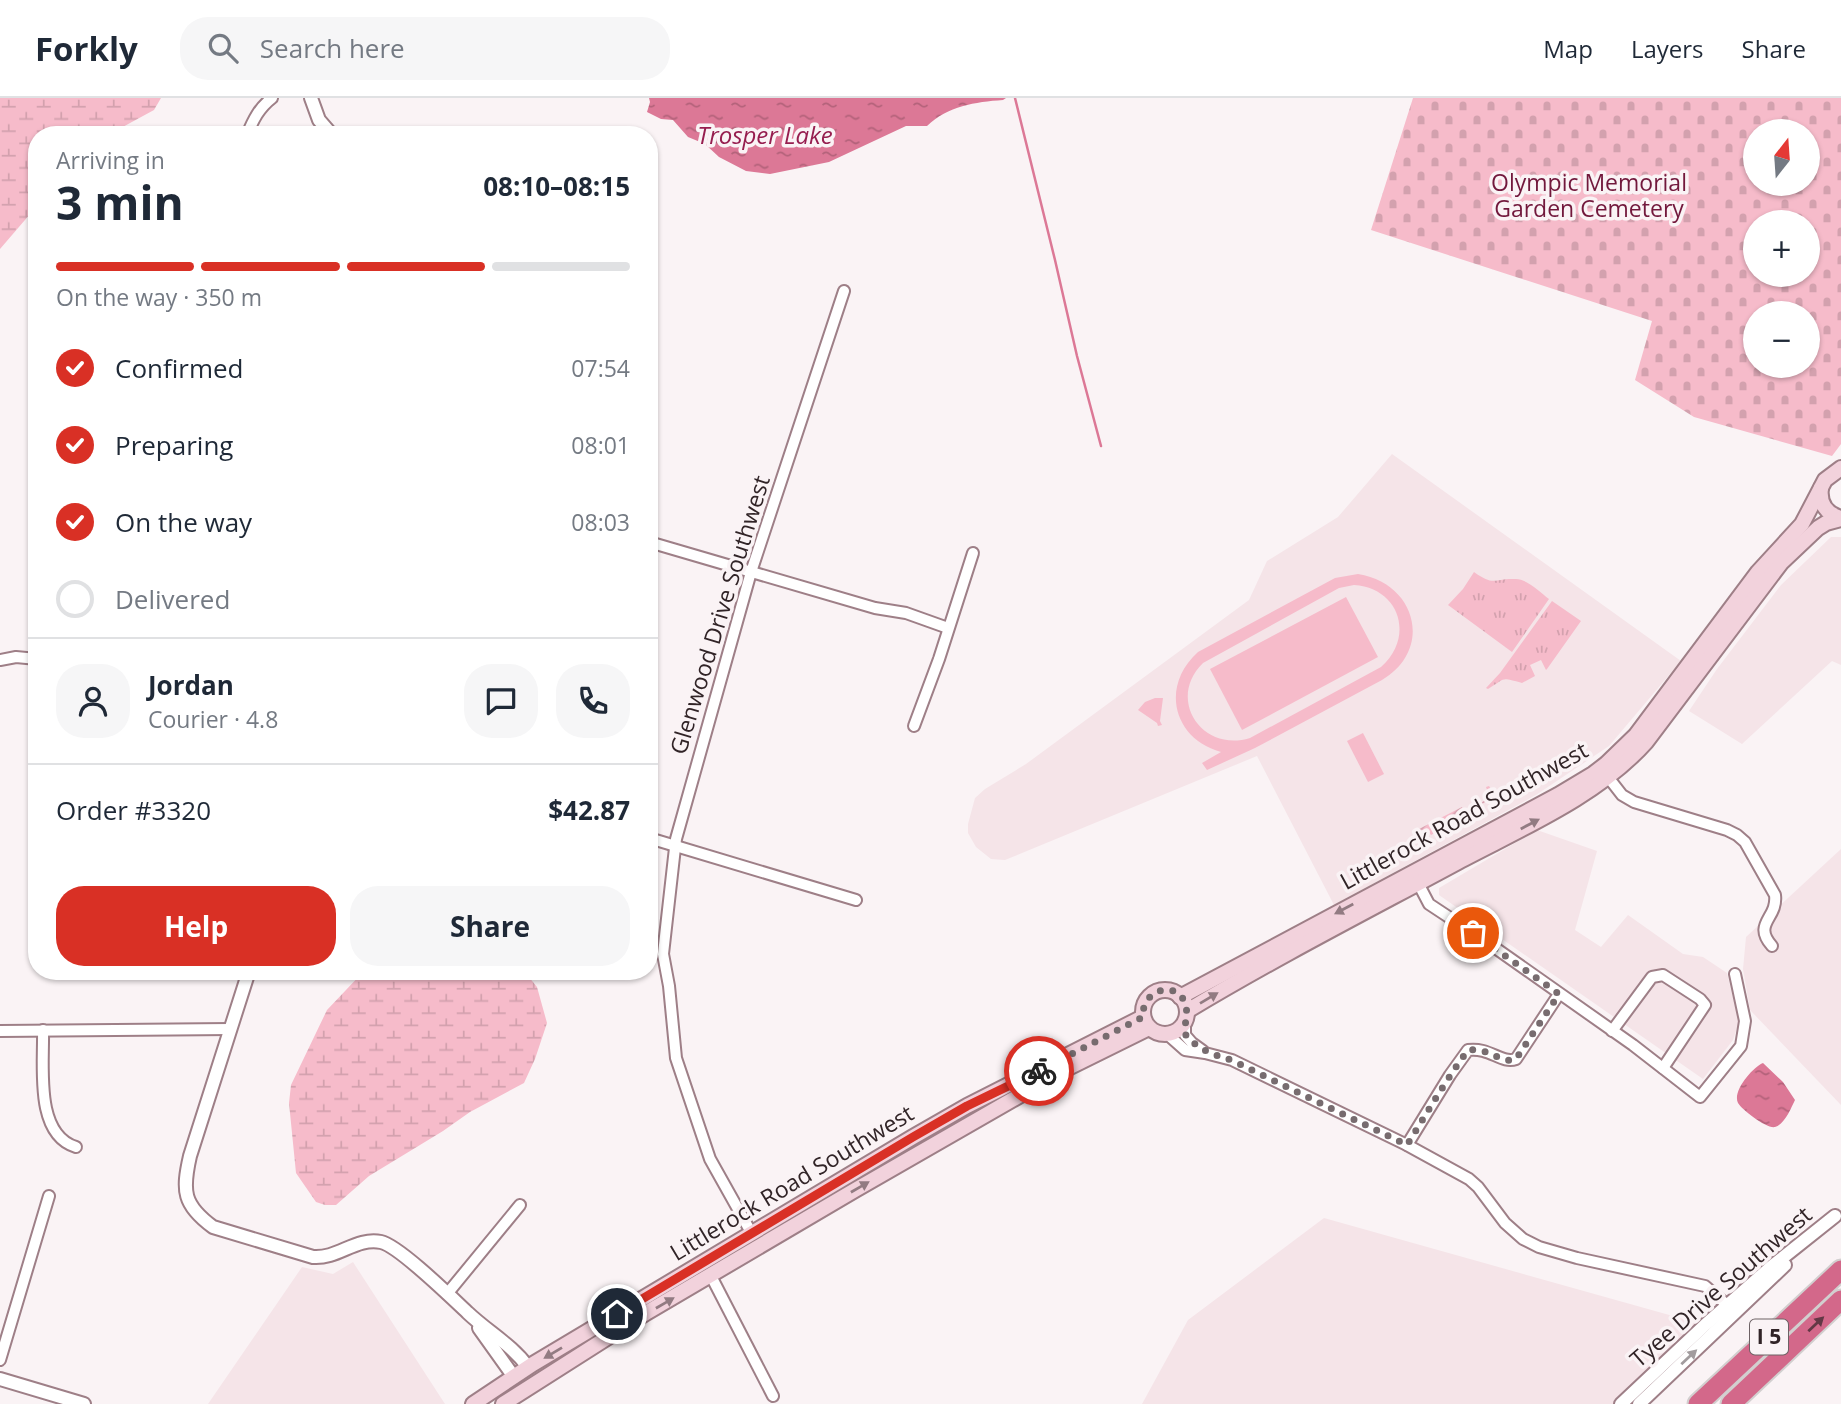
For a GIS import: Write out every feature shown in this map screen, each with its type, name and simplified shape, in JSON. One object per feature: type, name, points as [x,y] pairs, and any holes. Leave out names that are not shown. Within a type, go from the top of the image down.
[{"type":"highway","name":"I 5","points":[[1698,1404],[1841,1270]]},
{"type":"highway","name":"I 5","points":[[1731,1404],[1841,1300]]},
{"type":"main road","name":"Littlerock Road Southwest","points":[[1146,1022],[1144,1003],[1154,993],[1168,990],[1180,997],[1559,795],[1606,764],[1636,735],[1758,572],[1802,524],[1825,480],[1839,470]]},
{"type":"main road","name":"Littlerock Road Southwest","points":[[1822,486],[1821,502],[1825,509],[1841,519]]},
{"type":"main road","name":"Littlerock Road Southwest","points":[[1167,1034],[1180,1027],[1186,1016],[1254,971],[1556,810],[1608,777],[1629,760],[1646,741],[1781,564],[1818,528],[1841,519]]},
{"type":"main road","points":[[1180,997],[1184,1001],[1186,1016]]},
{"type":"main road","name":"Littlerock Road Southwest","points":[[473,1404],[528,1367],[967,1106],[1146,1022]]},
{"type":"main road","name":"Littlerock Road Southwest","points":[[503,1404],[646,1313],[1146,1022]]},
{"type":"main road","points":[[1146,1022],[1157,1033],[1167,1034]]},
{"type":"street","points":[[250,126],[254,117],[272,98]]},
{"type":"street","points":[[311,98],[319,120],[324,126]]},
{"type":"street","name":"Glenwood Drive Southwest","points":[[752,1234],[710,1158],[676,1058],[663,954],[675,846],[751,572],[844,291]]},
{"type":"street","points":[[658,545],[875,608],[906,613],[948,628]]},
{"type":"street","points":[[914,726],[973,553]]},
{"type":"street","points":[[0,660],[28,658]]},
{"type":"street","points":[[1608,777],[1622,795],[1634,802],[1727,830],[1745,842],[1775,895],[1776,902],[1764,928],[1765,937],[1772,946]]},
{"type":"street","points":[[658,841],[856,900]]},
{"type":"street","points":[[1418,883],[1429,904],[1612,1031],[1700,1097],[1741,1046],[1745,1021],[1735,974]]},
{"type":"street","points":[[1612,1031],[1652,977],[1662,975],[1692,993],[1705,1005],[1663,1068]]},
{"type":"street","points":[[246,980],[186,1173],[191,1208],[213,1227],[313,1257],[328,1257],[356,1244],[382,1242],[393,1248],[511,1348],[528,1367]]},
{"type":"street","points":[[1407,1145],[1468,1050],[1478,1048],[1504,1060],[1516,1059],[1559,994]]},
{"type":"street","points":[[1186,1016],[1185,1034],[1205,1053]]},
{"type":"street","points":[[0,1031],[231,1029]]},
{"type":"street","points":[[43,1031],[44,1108],[55,1130],[69,1145],[76,1147]]},
{"type":"street","points":[[1167,1034],[1185,1050],[1231,1060],[1407,1145],[1473,1181],[1505,1223],[1523,1239],[1539,1247],[1705,1286],[1732,1309]]},
{"type":"street","points":[[0,1360],[49,1196]]},
{"type":"street","points":[[447,1294],[520,1205]]},
{"type":"street","name":"Tyee Drive Southwest","points":[[1621,1404],[1732,1309],[1835,1216],[1771,1267],[1732,1309],[1639,1404]]},
{"type":"street","points":[[711,1276],[772,1396]]},
{"type":"street","points":[[469,1314],[514,1377]]},
{"type":"street","points":[[0,1379],[84,1404]]},
{"type":"shaded area","points":[[1392,454],[1681,661],[1609,746],[1536,795],[1334,905],[1257,756],[1005,860],[991,859],[976,847],[968,833],[975,798],[1026,764],[1249,600],[1267,561],[1338,517]]},
{"type":"shaded area","points":[[1831,537],[1841,537],[1841,665],[1832,661],[1742,744],[1689,711],[1717,669],[1781,585]]},
{"type":"shaded area","points":[[1537,830],[1597,851],[1575,930],[1601,947],[1628,915],[1683,954],[1703,957],[1727,973],[1739,1022],[1733,1040],[1703,1079],[1439,895],[1439,888]]},
{"type":"shaded area","points":[[1841,849],[1841,1105],[1750,1010],[1743,969],[1746,937]]},
{"type":"shaded area","points":[[1324,1218],[1705,1325],[1615,1404],[1142,1404],[1188,1320]]},
{"type":"shaded area","points":[[353,1262],[445,1404],[208,1404],[302,1267],[333,1274]]},
{"type":"green space","points":[[0,98],[161,98],[154,110],[125,126],[28,126],[28,216],[0,249]]},
{"type":"green space","name":"Olympic Memorial Garden Cemetery","points":[[1413,98],[1841,98],[1841,444],[1832,456],[1694,417],[1635,380],[1652,321],[1371,230]]},
{"type":"green space","points":[[1474,572],[1490,581],[1525,581],[1549,599],[1512,652],[1448,605]]},
{"type":"green space","points":[[1358,574],[1378,580],[1394,590],[1405,603],[1413,635],[1408,652],[1398,667],[1382,680],[1255,748],[1207,770],[1202,763],[1221,752],[1192,736],[1177,710],[1179,680],[1186,666],[1198,652],[1335,578]],"holes":[[[1354,585],[1370,588],[1392,604],[1400,629],[1398,642],[1381,667],[1250,738],[1233,741],[1217,738],[1195,720],[1189,707],[1188,692],[1192,677],[1203,663],[1339,588]]]},
{"type":"green space","points":[[1346,597],[1378,657],[1242,730],[1210,669]]},
{"type":"green space","points":[[1552,601],[1581,621],[1547,669],[1541,660],[1530,665],[1535,676],[1522,683],[1504,680],[1486,688],[1500,673]]},
{"type":"green space","points":[[1163,698],[1160,721],[1162,725],[1158,726],[1138,710],[1145,702]]},
{"type":"green space","points":[[1363,733],[1384,774],[1368,782],[1347,741]]},
{"type":"green space","points":[[1489,786],[1493,793],[1492,798],[1431,835],[1419,829],[1462,807],[1464,811],[1490,798],[1486,787]]},
{"type":"green space","points":[[355,980],[531,980],[537,987],[547,1023],[524,1083],[470,1112],[369,1176],[336,1205],[325,1205],[316,1202],[296,1173],[289,1103],[291,1085],[327,1010]]},
{"type":"water","name":"Trosper Lake","points":[[649,98],[1006,98],[953,110],[927,126],[906,126],[829,162],[770,174],[746,171],[719,157],[705,144],[688,137],[673,120],[661,119],[647,112]]},
{"type":"water","points":[[1763,1063],[1783,1082],[1795,1100],[1785,1119],[1775,1127],[1766,1125],[1749,1114],[1740,1106],[1737,1098],[1744,1080]]},
{"type":"waterway","points":[[1015,98],[1101,446]]},
{"type":"way so far","points":[[1039,1071],[1143,1017],[1144,1003],[1148,997],[1161,990],[1168,990],[1175,992],[1184,1001],[1187,1011],[1185,1034],[1205,1053],[1231,1060],[1407,1145],[1468,1050],[1478,1048],[1504,1060],[1516,1059],[1559,994],[1473,933]]},
{"type":"route","points":[[617,1314],[913,1137],[967,1106],[1039,1071]]}]
